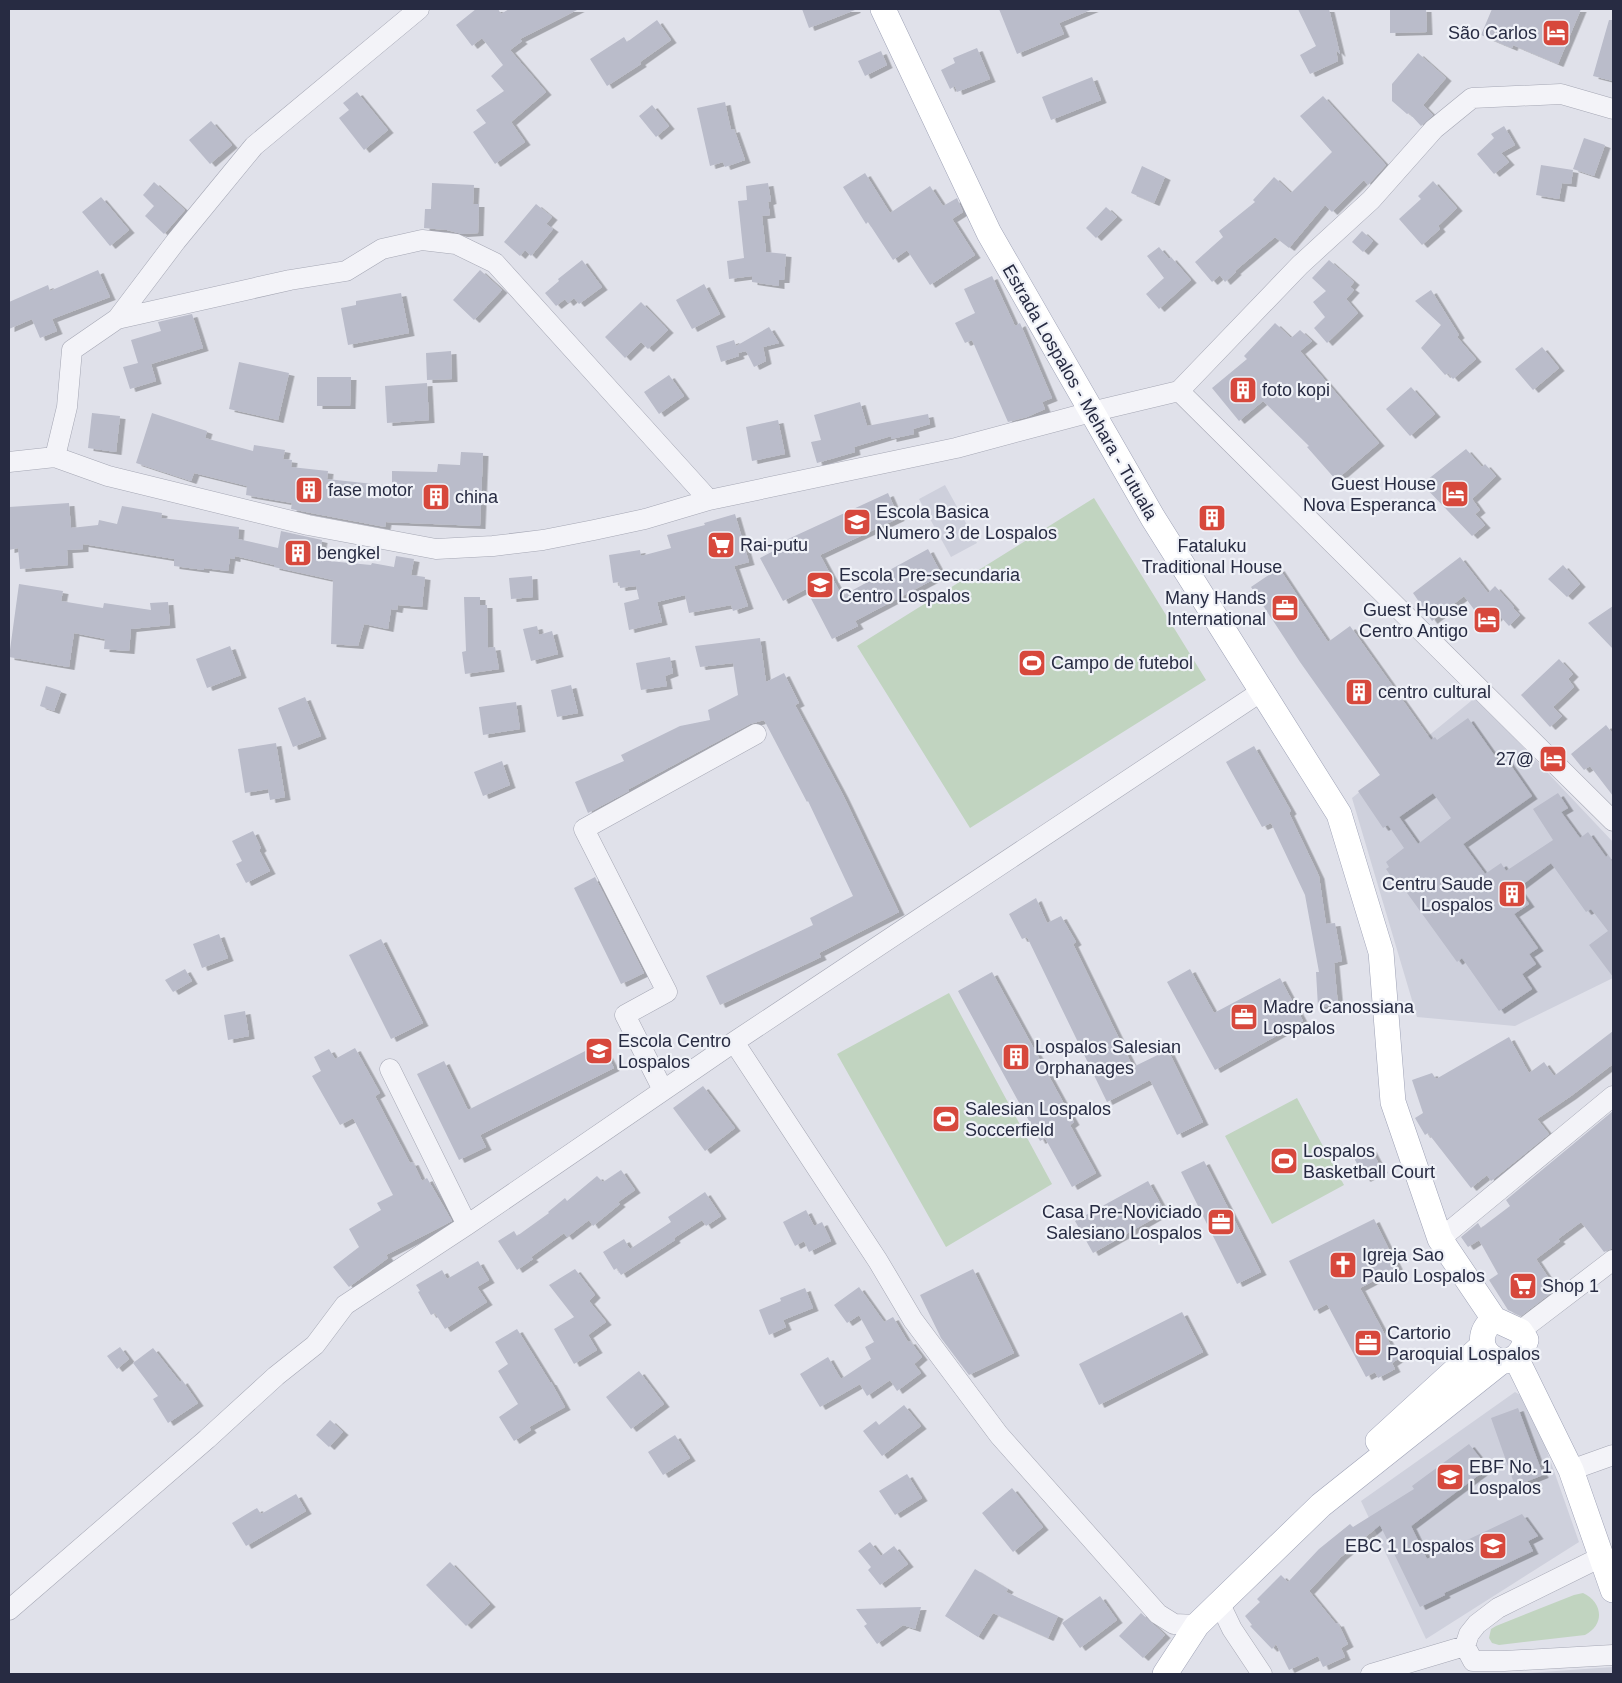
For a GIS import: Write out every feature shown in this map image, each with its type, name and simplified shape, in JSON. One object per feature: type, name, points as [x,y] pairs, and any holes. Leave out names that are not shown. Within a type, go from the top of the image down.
[{"type":"main road","name":"Estrada Lospalos - Mehara - Tutuala","points":[[883,9],[989,233],[1153,518],[1339,814],[1381,952],[1393,1102],[1440,1239],[1494,1319]]},
{"type":"main road","points":[[1516,1347],[1493,1359],[1483,1345],[1482,1335],[1486,1326],[1494,1319],[1516,1347],[1572,1470],[1613,1590]]},
{"type":"main road","points":[[1321,1505],[1381,1438],[1483,1345]]},
{"type":"main road","points":[[1165,1674],[1197,1625],[1321,1505],[1516,1347]]},
{"type":"street","points":[[55,458],[67,407],[72,350],[117,319],[176,241],[254,146],[419,9]]},
{"type":"street","points":[[9,462],[55,458],[108,476],[298,523],[436,549],[493,546],[543,540],[645,519],[709,500],[956,448],[1179,391],[1300,265],[1371,200],[1434,129],[1472,98],[1561,94],[1613,109]]},
{"type":"street","points":[[117,319],[290,280],[346,271],[382,248],[422,240],[456,244],[495,263],[709,500]]},
{"type":"street","points":[[1179,391],[1613,821]]},
{"type":"street","points":[[9,1610],[207,1440],[276,1376],[315,1345],[345,1305],[467,1225],[734,1042],[1262,691]]},
{"type":"street","points":[[663,1090],[625,1015],[667,992],[584,829],[756,734]]},
{"type":"street","points":[[734,1042],[878,1261],[913,1320],[999,1435],[1158,1614],[1174,1624],[1197,1625]]},
{"type":"street","points":[[390,1069],[467,1225]]},
{"type":"street","points":[[1440,1239],[1613,1096]]},
{"type":"street","points":[[1516,1347],[1613,1260]]},
{"type":"street","points":[[1516,1347],[1613,1274]]},
{"type":"street","points":[[1572,1470],[1613,1455]]},
{"type":"street","points":[[1601,1557],[1498,1608],[1477,1624],[1469,1634],[1465,1646],[1473,1661],[1504,1662],[1613,1655]]},
{"type":"street","points":[[1219,1602],[1232,1629],[1262,1674]]},
{"type":"street","points":[[1371,1674],[1465,1646]]},
{"type":"shaded area","name":"Escola Basica Numero 3 de Lospalos","points":[[945,485],[977,543],[951,557],[919,499]]},
{"type":"shaded area","points":[[1476,697],[1613,842],[1613,978],[1515,1026],[1417,1017],[1352,798]]},
{"type":"shaded area","points":[[1515,1392],[1529,1400],[1579,1542],[1426,1639],[1361,1501]]},
{"type":"shaded area","points":[[1613,1667],[1613,1674],[1514,1674]]},
{"type":"green space","name":"Campo de futebol","points":[[1094,498],[1206,680],[970,828],[857,646]]},
{"type":"green space","name":"Salesian Lospalos Soccerfield","points":[[949,993],[1052,1184],[946,1247],[837,1054]]},
{"type":"green space","name":"Lospalos Basketball Court","points":[[1297,1098],[1344,1185],[1272,1224],[1225,1136]]},
{"type":"green space","points":[[1583,1593],[1595,1602],[1599,1614],[1596,1625],[1585,1635],[1499,1645],[1492,1643],[1489,1638],[1491,1629],[1496,1626]]},
{"type":"building","points":[[476,9],[498,9],[501,14],[509,9],[579,9],[520,39],[522,41],[510,50],[546,92],[511,122],[525,142],[495,164],[473,132],[486,123],[476,110],[504,91],[491,76],[503,65],[482,38],[472,46],[456,25]]},
{"type":"building","points":[[802,9],[855,9],[855,10],[809,28]]},
{"type":"building","points":[[999,9],[1093,9],[1059,23],[1064,34],[1017,54]]},
{"type":"building","points":[[1298,9],[1329,9],[1340,54],[1336,50],[1338,61],[1310,74],[1300,55],[1316,46]]},
{"type":"building","points":[[1390,9],[1426,9],[1427,32],[1390,33]]},
{"type":"building","points":[[1492,9],[1581,9],[1558,64],[1513,45],[1512,48],[1481,35]]},
{"type":"building","points":[[657,20],[671,40],[640,62],[641,64],[607,86],[590,59],[624,37],[627,42]]},
{"type":"building","points":[[1609,20],[1613,20],[1613,81],[1593,76]]},
{"type":"building","points":[[977,48],[990,79],[957,92],[955,86],[950,89],[941,70],[955,63],[953,58]]},
{"type":"building","points":[[881,51],[887,65],[865,76],[858,61]]},
{"type":"building","points":[[1418,53],[1446,78],[1423,105],[1433,115],[1421,126],[1409,113],[1407,114],[1392,101],[1392,84]]},
{"type":"building","points":[[1092,77],[1101,100],[1051,120],[1042,97]]},
{"type":"building","points":[[357,92],[388,130],[364,150],[339,118],[349,110],[343,103]]},
{"type":"building","points":[[1323,96],[1386,165],[1368,185],[1364,180],[1332,212],[1325,205],[1289,248],[1275,237],[1225,282],[1220,275],[1212,282],[1195,262],[1223,237],[1219,231],[1255,202],[1253,200],[1274,177],[1291,193],[1332,152],[1300,116]]},
{"type":"building","points":[[725,102],[731,130],[734,129],[745,160],[725,167],[723,162],[710,166],[697,108]]},
{"type":"building","points":[[652,105],[669,126],[656,137],[639,116]]},
{"type":"building","points":[[211,121],[232,145],[210,164],[189,140]]},
{"type":"building","points":[[1504,126],[1515,145],[1501,153],[1509,162],[1494,174],[1477,154],[1494,138],[1491,134]]},
{"type":"building","points":[[1584,138],[1605,145],[1594,176],[1573,169]]},
{"type":"building","points":[[1541,165],[1573,170],[1571,184],[1562,183],[1559,199],[1536,195]]},
{"type":"building","points":[[1142,166],[1165,177],[1154,203],[1131,193]]},
{"type":"building","points":[[865,173],[890,213],[930,186],[943,206],[957,198],[963,212],[952,219],[975,255],[930,285],[907,250],[893,260],[868,222],[866,224],[843,187]]},
{"type":"building","points":[[1433,181],[1457,208],[1438,226],[1440,229],[1422,245],[1399,219],[1421,199],[1418,196]]},
{"type":"building","points":[[154,182],[185,210],[164,234],[145,216],[154,206],[143,195]]},
{"type":"building","points":[[432,183],[474,185],[473,204],[479,204],[478,233],[462,234],[447,230],[424,228],[425,209],[431,209]]},
{"type":"building","points":[[768,183],[771,201],[768,202],[770,215],[762,216],[766,252],[786,254],[784,280],[779,280],[779,286],[752,282],[752,276],[729,279],[727,261],[744,258],[738,201],[747,200],[746,186]]},
{"type":"building","points":[[101,197],[129,230],[110,246],[82,212]]},
{"type":"building","points":[[536,204],[552,217],[546,224],[553,229],[531,256],[525,250],[520,256],[504,242]]},
{"type":"building","points":[[1106,207],[1117,217],[1096,238],[1086,228]]},
{"type":"building","points":[[1362,231],[1373,241],[1363,252],[1352,242]]},
{"type":"building","points":[[1159,247],[1169,259],[1171,257],[1191,280],[1159,309],[1146,294],[1164,278],[1147,256]]},
{"type":"building","points":[[582,260],[602,287],[579,304],[574,298],[568,303],[565,299],[556,306],[545,293],[559,281],[558,279]]},
{"type":"building","points":[[1329,260],[1354,282],[1350,287],[1354,290],[1346,299],[1358,313],[1327,343],[1314,328],[1325,317],[1313,302],[1326,291],[1312,278]]},
{"type":"building","points":[[98,270],[110,297],[52,319],[57,331],[40,338],[32,319],[9,329],[9,302],[48,285],[50,291]]},
{"type":"building","points":[[480,270],[502,290],[474,320],[453,300]]},
{"type":"building","points":[[992,276],[1015,326],[1020,323],[1052,398],[1042,402],[1045,409],[1027,417],[1008,422],[972,340],[965,343],[955,323],[975,313],[964,289]]},
{"type":"building","points":[[704,284],[720,314],[692,329],[676,300]]},
{"type":"building","points":[[1431,290],[1459,335],[1457,337],[1476,359],[1453,379],[1448,373],[1445,375],[1421,348],[1441,325],[1415,301]]},
{"type":"building","points":[[401,293],[409,333],[348,345],[341,308],[356,305],[356,301]]},
{"type":"building","points":[[641,302],[668,330],[648,349],[641,342],[625,358],[605,337]]},
{"type":"building","points":[[192,314],[203,348],[151,364],[156,381],[130,389],[123,367],[138,363],[131,340],[161,331],[158,322]]},
{"type":"building","points":[[1275,323],[1291,338],[1300,330],[1312,341],[1300,351],[1379,443],[1336,480],[1307,447],[1309,446],[1263,401],[1239,421],[1212,388],[1247,359],[1244,356]]},
{"type":"building","points":[[769,327],[779,343],[763,347],[766,361],[754,367],[746,351],[738,353],[739,356],[721,362],[716,346],[734,340],[736,346]]},
{"type":"building","points":[[1542,347],[1559,368],[1533,390],[1515,369]]},
{"type":"building","points":[[451,351],[452,379],[427,380],[426,353]]},
{"type":"building","points":[[239,362],[289,373],[278,420],[229,409]]},
{"type":"building","points":[[669,375],[684,396],[659,414],[644,392]]},
{"type":"building","points":[[317,377],[351,377],[350,406],[317,406]]},
{"type":"building","points":[[427,383],[429,420],[387,423],[385,386]]},
{"type":"building","points":[[1411,387],[1435,414],[1410,436],[1386,409]]},
{"type":"building","points":[[860,402],[867,426],[928,414],[930,424],[913,429],[914,434],[891,439],[891,436],[854,447],[855,452],[817,463],[811,442],[821,440],[814,415]]},
{"type":"building","points":[[92,413],[120,416],[116,452],[88,448]]},
{"type":"building","points":[[152,413],[207,431],[205,438],[253,451],[254,445],[285,450],[283,459],[292,460],[291,467],[328,471],[327,479],[392,486],[392,471],[437,472],[438,464],[460,465],[461,452],[483,453],[480,526],[386,522],[385,527],[291,509],[292,503],[246,495],[247,486],[194,473],[191,481],[136,463]]},
{"type":"building","points":[[778,420],[785,454],[752,461],[746,427]]},
{"type":"building","points":[[1466,449],[1482,467],[1485,464],[1496,476],[1472,499],[1480,510],[1475,514],[1485,525],[1472,536],[1422,484]]},
{"type":"building","points":[[888,493],[899,518],[820,555],[842,596],[928,549],[942,575],[855,621],[858,626],[832,639],[806,589],[783,601],[760,558],[783,546],[782,544],[786,540]]},
{"type":"building","points":[[69,503],[71,528],[98,525],[99,520],[117,524],[122,506],[162,513],[161,518],[239,527],[238,539],[278,548],[281,531],[322,540],[318,560],[371,565],[372,563],[394,567],[396,556],[414,559],[411,575],[425,577],[422,607],[398,605],[397,610],[391,609],[388,629],[364,624],[358,646],[331,644],[333,580],[274,567],[274,565],[235,556],[235,559],[230,558],[228,571],[204,568],[204,570],[174,566],[174,559],[83,544],[83,549],[67,550],[68,565],[20,569],[18,548],[9,550],[9,507]]},
{"type":"building","points":[[735,514],[749,562],[734,566],[748,606],[733,611],[731,605],[689,613],[685,595],[657,602],[662,622],[629,630],[624,603],[639,599],[636,586],[620,588],[619,582],[613,583],[609,555],[640,550],[641,556],[671,548],[667,535],[705,525],[704,523]]},
{"type":"building","points":[[1460,557],[1488,593],[1495,586],[1520,615],[1509,626],[1499,615],[1487,627],[1464,596],[1432,621],[1413,593]]},
{"type":"building","points":[[1563,565],[1580,584],[1567,597],[1548,579]]},
{"type":"building","points":[[1279,568],[1328,642],[1350,626],[1431,740],[1435,737],[1437,740],[1468,718],[1499,762],[1505,757],[1532,796],[1463,844],[1485,874],[1501,863],[1506,871],[1553,840],[1533,809],[1558,793],[1568,808],[1561,812],[1580,838],[1588,832],[1606,857],[1608,855],[1613,863],[1613,977],[1589,945],[1608,931],[1591,909],[1586,912],[1551,863],[1518,888],[1529,904],[1514,914],[1538,948],[1529,954],[1536,964],[1522,974],[1532,989],[1499,1011],[1462,958],[1457,962],[1402,886],[1399,888],[1386,869],[1389,867],[1386,862],[1404,848],[1388,825],[1383,828],[1358,791],[1380,775],[1300,662],[1251,587]],"holes":[[[1433,793],[1451,818],[1418,844],[1399,817]]]},
{"type":"building","points":[[532,576],[533,597],[511,599],[509,578]]},
{"type":"building","points":[[19,584],[63,591],[61,601],[103,608],[104,603],[151,610],[150,603],[168,602],[170,625],[131,629],[129,651],[104,649],[105,639],[74,633],[69,667],[9,657]]},
{"type":"building","points":[[464,597],[480,597],[480,605],[487,605],[488,648],[495,647],[499,669],[465,674],[462,652],[466,651]]},
{"type":"building","points":[[1613,606],[1613,649],[1588,623]]},
{"type":"building","points":[[537,626],[539,635],[552,631],[558,654],[531,661],[523,629]]},
{"type":"building","points":[[760,638],[766,682],[784,673],[799,703],[795,705],[843,795],[899,912],[819,953],[821,957],[720,1005],[706,976],[813,925],[810,918],[853,896],[808,801],[764,720],[750,724],[588,813],[575,782],[624,761],[621,755],[680,726],[710,720],[708,710],[738,695],[733,663],[700,667],[695,646]]},
{"type":"building","points":[[230,646],[241,675],[207,688],[196,659]]},
{"type":"building","points":[[670,657],[673,673],[665,676],[667,686],[641,690],[636,663]]},
{"type":"building","points":[[1559,659],[1573,674],[1568,679],[1574,687],[1553,707],[1562,716],[1550,727],[1521,695]]},
{"type":"building","points":[[571,685],[578,713],[557,717],[551,690]]},
{"type":"building","points":[[46,686],[61,691],[54,711],[40,706]]},
{"type":"building","points":[[305,697],[321,736],[293,747],[278,708]]},
{"type":"building","points":[[516,702],[520,729],[483,735],[479,707]]},
{"type":"building","points":[[1606,725],[1613,734],[1613,796],[1590,766],[1584,770],[1571,754]]},
{"type":"building","points":[[276,743],[285,797],[270,800],[268,789],[245,793],[238,749]]},
{"type":"building","points":[[1254,746],[1291,811],[1289,813],[1319,876],[1326,924],[1335,923],[1342,961],[1334,963],[1338,1005],[1318,1007],[1316,972],[1319,972],[1305,895],[1271,823],[1262,827],[1226,762]]},
{"type":"building","points":[[502,761],[510,785],[483,796],[474,772]]},
{"type":"building","points":[[253,831],[261,848],[259,850],[270,871],[246,883],[236,864],[242,861],[232,841]]},
{"type":"building","points":[[595,877],[644,973],[621,984],[574,888]]},
{"type":"building","points":[[1036,898],[1047,923],[1061,916],[1076,942],[1073,944],[1133,1067],[1168,1050],[1203,1122],[1177,1135],[1150,1080],[1107,1102],[1027,937],[1022,939],[1009,914]]},
{"type":"building","points":[[219,934],[228,958],[202,968],[193,944]]},
{"type":"building","points":[[381,939],[423,1023],[391,1039],[349,955]]},
{"type":"building","points":[[185,969],[192,981],[173,992],[165,980]]},
{"type":"building","name":"Madre Canossiana Lospalos","points":[[1190,969],[1214,1013],[1280,978],[1303,1021],[1215,1070],[1167,982]]},
{"type":"building","name":"Lospalos Salesian Orphanages","points":[[992,972],[1074,1122],[1070,1125],[1096,1173],[1072,1187],[1045,1138],[1040,1141],[958,991]]},
{"type":"building","points":[[245,1011],[249,1036],[228,1040],[224,1015]]},
{"type":"building","points":[[1613,1031],[1613,1064],[1537,1119],[1549,1134],[1491,1181],[1487,1175],[1471,1188],[1428,1133],[1425,1135],[1415,1118],[1423,1113],[1412,1080],[1432,1073],[1436,1079],[1509,1037],[1529,1073],[1544,1062],[1554,1076]]},
{"type":"building","points":[[601,1043],[614,1068],[480,1135],[486,1147],[459,1160],[417,1074],[444,1061],[468,1110]]},
{"type":"building","points":[[355,1048],[380,1093],[375,1096],[410,1163],[413,1162],[422,1181],[427,1178],[452,1221],[386,1255],[388,1258],[349,1287],[333,1267],[359,1247],[349,1229],[381,1210],[377,1203],[393,1195],[353,1118],[340,1125],[312,1076],[321,1071],[314,1057],[329,1049],[335,1059]]},
{"type":"building","points":[[703,1086],[735,1128],[705,1151],[673,1108]]},
{"type":"building","points":[[1613,1111],[1613,1248],[1604,1252],[1581,1222],[1536,1259],[1556,1289],[1521,1316],[1508,1310],[1489,1280],[1498,1274],[1479,1240],[1468,1247],[1461,1237],[1478,1223],[1481,1228],[1510,1206],[1506,1200]]},
{"type":"building","points":[[1371,1149],[1382,1170],[1365,1179],[1354,1158]]},
{"type":"building","name":"Casa Pre-Noviciado Salesiano Lospalos","points":[[1204,1161],[1261,1272],[1237,1284],[1181,1172]]},
{"type":"building","points":[[621,1170],[635,1190],[618,1202],[620,1204],[593,1226],[589,1220],[567,1237],[564,1233],[531,1257],[533,1259],[517,1270],[498,1241],[514,1231],[517,1236],[549,1213],[565,1198],[567,1201],[597,1176],[603,1182]]},
{"type":"building","points":[[1148,1181],[1165,1212],[1093,1253],[1075,1221]]},
{"type":"building","points":[[705,1192],[721,1216],[706,1226],[702,1220],[621,1275],[617,1268],[614,1270],[603,1252],[624,1239],[630,1249],[671,1222],[668,1217]]},
{"type":"building","points":[[806,1210],[814,1226],[822,1222],[831,1241],[809,1252],[804,1241],[795,1246],[783,1222]]},
{"type":"building","name":"Igreja Sao Paulo Lospalos","points":[[1374,1219],[1398,1268],[1360,1288],[1398,1359],[1392,1363],[1395,1369],[1378,1378],[1375,1372],[1366,1377],[1327,1304],[1314,1311],[1289,1261]]},
{"type":"building","points":[[478,1261],[489,1280],[477,1287],[487,1302],[445,1329],[435,1313],[431,1315],[416,1285],[442,1270],[447,1279]]},
{"type":"building","points":[[575,1269],[595,1295],[589,1301],[606,1322],[588,1335],[597,1350],[574,1364],[554,1329],[574,1317],[549,1285]]},
{"type":"building","points":[[973,1269],[1014,1353],[969,1375],[941,1338],[920,1295]]},
{"type":"building","points":[[859,1287],[884,1322],[893,1317],[908,1342],[910,1341],[922,1357],[914,1364],[921,1373],[897,1391],[890,1380],[867,1396],[860,1384],[820,1407],[800,1374],[828,1357],[841,1379],[871,1359],[865,1347],[874,1342],[859,1315],[847,1323],[834,1305]]},
{"type":"building","points":[[805,1288],[813,1308],[783,1320],[786,1327],[769,1335],[759,1310],[781,1301],[780,1298]]},
{"type":"building","points":[[1182,1312],[1203,1352],[1099,1405],[1079,1364]]},
{"type":"building","points":[[517,1329],[565,1407],[529,1427],[531,1430],[514,1441],[499,1417],[518,1404],[498,1371],[508,1364],[495,1342]]},
{"type":"building","points":[[120,1347],[129,1359],[117,1369],[107,1356]]},
{"type":"building","points":[[153,1348],[180,1382],[182,1380],[198,1403],[168,1423],[153,1399],[158,1396],[133,1363]]},
{"type":"building","points":[[639,1371],[664,1404],[631,1429],[606,1397]]},
{"type":"building","points":[[904,1405],[921,1426],[882,1456],[863,1431],[876,1421],[879,1425]]},
{"type":"building","name":"EBF No. 1 Lospalos","points":[[1518,1408],[1543,1475],[1515,1486],[1491,1418]]},
{"type":"building","points":[[330,1420],[343,1432],[329,1447],[316,1435]]},
{"type":"building","points":[[675,1435],[690,1458],[663,1475],[648,1452]]},
{"type":"building","points":[[1469,1444],[1488,1468],[1411,1526],[1427,1559],[1522,1514],[1538,1536],[1528,1541],[1533,1551],[1444,1593],[1445,1595],[1420,1607],[1380,1525],[1341,1557],[1309,1591],[1336,1624],[1338,1623],[1348,1644],[1341,1648],[1345,1657],[1323,1667],[1318,1656],[1289,1670],[1276,1644],[1272,1649],[1250,1626],[1252,1625],[1245,1616],[1260,1602],[1257,1599],[1281,1575],[1288,1582],[1319,1549],[1350,1524],[1353,1527],[1414,1489],[1412,1486]]},
{"type":"building","points":[[907,1474],[922,1498],[895,1515],[879,1491]]},
{"type":"building","points":[[1012,1488],[1043,1527],[1013,1552],[982,1513]]},
{"type":"building","points":[[296,1494],[306,1511],[246,1546],[232,1523],[257,1508],[261,1514]]},
{"type":"building","points":[[870,1542],[881,1556],[894,1546],[908,1564],[880,1585],[868,1570],[871,1567],[858,1551]]},
{"type":"building","points":[[450,1562],[490,1604],[466,1626],[426,1585]]},
{"type":"building","points":[[975,1569],[1008,1589],[1006,1592],[1058,1616],[1048,1638],[993,1613],[978,1637],[945,1616]]},
{"type":"building","points":[[1100,1596],[1117,1620],[1080,1648],[1062,1623]]},
{"type":"building","points":[[921,1607],[915,1629],[903,1625],[877,1644],[864,1626],[867,1624],[856,1609]]},
{"type":"building","points":[[1141,1613],[1165,1635],[1143,1658],[1119,1636]]},
{"type":"place","name":"São Carlos","points":[[1556,33]]},
{"type":"place","name":"foto kopi","points":[[1243,390]]},
{"type":"place","name":"fase motor","points":[[309,490]]},
{"type":"place","name":"Guest House Nova Esperanca","points":[[1455,494]]},
{"type":"place","name":"china","points":[[436,497]]},
{"type":"place","name":"Fataluku Traditional House","points":[[1212,518]]},
{"type":"place","name":"Escola Basica Numero 3 de Lospalos","points":[[857,522]]},
{"type":"place","name":"Rai-putu","points":[[721,545]]},
{"type":"place","name":"bengkel","points":[[298,553]]},
{"type":"place","name":"Escola Pre-secundaria Centro Lospalos","points":[[820,585]]},
{"type":"place","name":"Many Hands International","points":[[1285,608]]},
{"type":"place","name":"Guest House Centro Antigo","points":[[1487,620]]},
{"type":"place","name":"Campo de futebol","points":[[1032,663]]},
{"type":"place","name":"centro cultural","points":[[1359,692]]},
{"type":"place","name":"27@","points":[[1553,759]]},
{"type":"place","name":"Centru Saude Lospalos","points":[[1512,894]]},
{"type":"place","name":"Madre Canossiana Lospalos","points":[[1244,1017]]},
{"type":"place","name":"Escola Centro Lospalos","points":[[599,1051]]},
{"type":"place","name":"Lospalos Salesian Orphanages","points":[[1016,1057]]},
{"type":"place","name":"Salesian Lospalos Soccerfield","points":[[946,1119]]},
{"type":"place","name":"Lospalos Basketball Court","points":[[1284,1161]]},
{"type":"place","name":"Casa Pre-Noviciado Salesiano Lospalos","points":[[1221,1222]]},
{"type":"place","name":"Igreja Sao Paulo Lospalos","points":[[1343,1265]]},
{"type":"place","name":"Shop 1","points":[[1523,1286]]},
{"type":"place","name":"Cartorio Paroquial Lospalos","points":[[1368,1343]]},
{"type":"place","name":"EBF No. 1 Lospalos","points":[[1450,1477]]},
{"type":"place","name":"EBC 1 Lospalos","points":[[1493,1546]]}]
